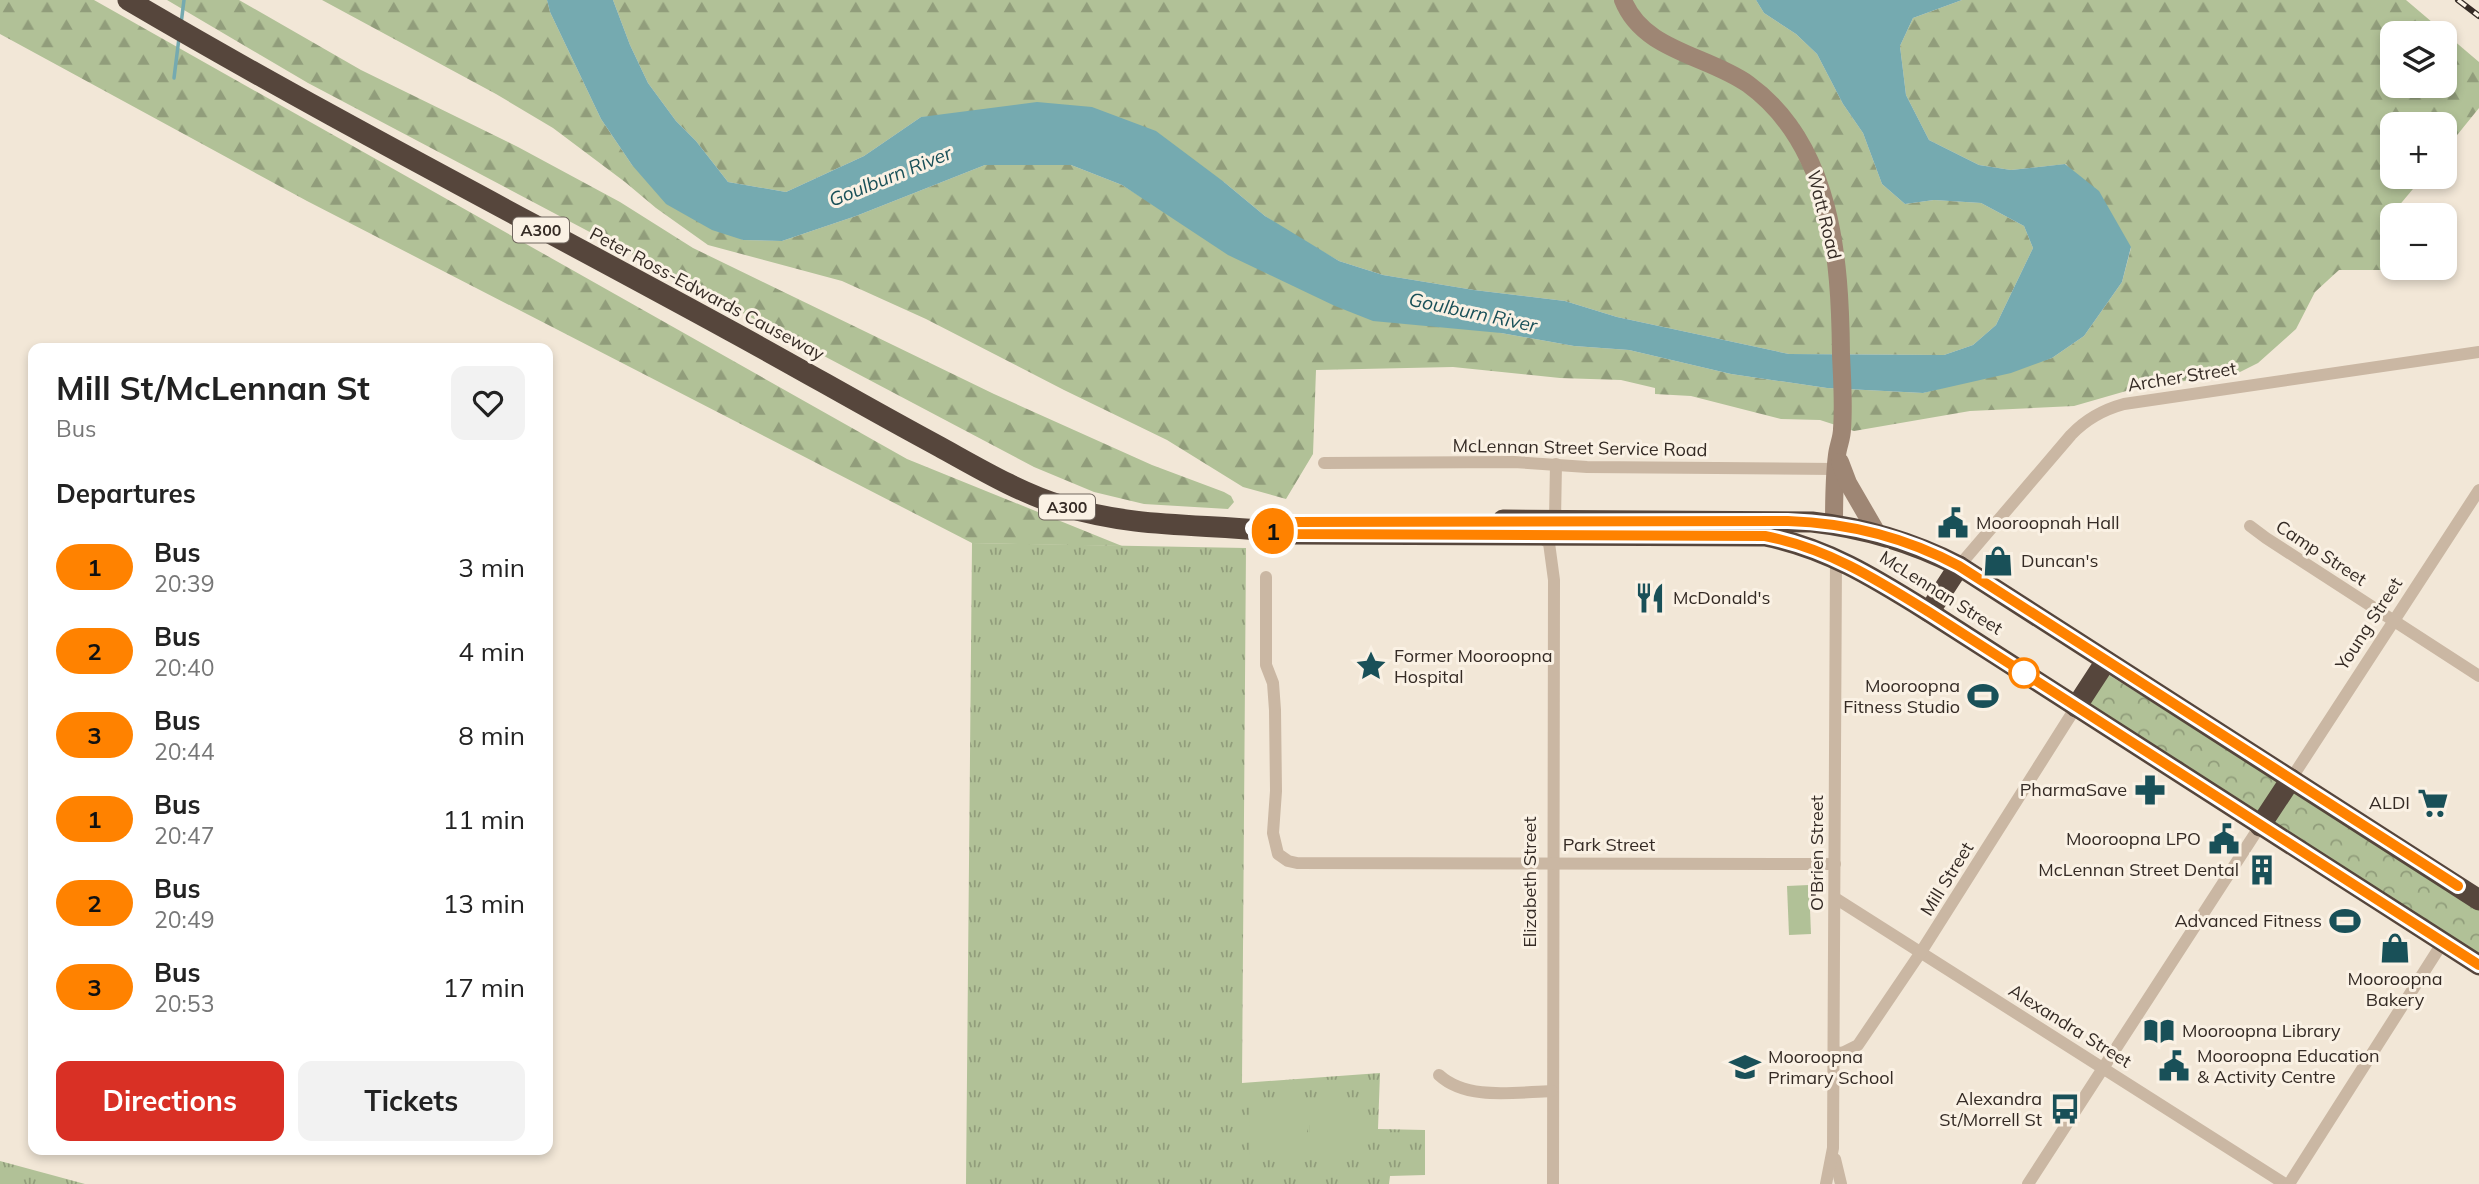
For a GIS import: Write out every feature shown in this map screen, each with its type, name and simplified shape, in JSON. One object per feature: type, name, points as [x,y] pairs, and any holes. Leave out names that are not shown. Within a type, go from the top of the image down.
[{"type":"highway","name":"Peter Ross-Edwards Causeway","points":[[128,0],[243,68],[1017,488],[1059,505],[1112,519],[1164,526],[1212,528]]},
{"type":"highway","name":"McLennan Street","points":[[1212,528],[1253,528],[1296,534],[1535,535],[1557,527],[1788,521],[1834,524],[1877,533],[1930,551],[1959,566],[2479,900]]},
{"type":"highway","name":"McLennan Street","points":[[1253,528],[1293,522],[1557,527],[1765,536],[1795,542],[1836,557],[1861,570],[1929,612],[2479,965]]},
{"type":"highway","points":[[1834,524],[1836,557]]},
{"type":"highway","points":[[1929,612],[1959,566]]},
{"type":"highway","points":[[2076,707],[2106,661]]},
{"type":"highway","points":[[2260,826],[2291,779]]},
{"type":"street","name":"Watt Road","points":[[1623,0],[1630,15],[1644,31],[1668,45],[1733,74],[1762,95],[1787,121],[1807,153],[1821,188],[1841,297],[1842,426],[1837,460],[1834,524]]},
{"type":"street","name":"Archer Street","points":[[1959,566],[2079,427],[2102,411],[2123,404],[2479,352]]},
{"type":"street","name":"McLennan Street Service Road","points":[[1324,463],[1501,462],[1612,467],[1837,460]]},
{"type":"street","points":[[1837,460],[1877,533]]},
{"type":"street","name":"Elizabeth Street","points":[[1554,580],[1559,564],[1556,464]]},
{"type":"street","name":"Young Street","points":[[2291,779],[2479,490]]},
{"type":"street","name":"Camp Street","points":[[2250,526],[2479,676]]},
{"type":"street","name":"Elizabeth Street","points":[[1535,535],[1542,536],[1549,543],[1554,580],[1553,1184]]},
{"type":"street","name":"O'Brien Street","points":[[1826,1184],[1833,1148],[1836,557]]},
{"type":"street","name":"Park Street","points":[[1266,577],[1266,665],[1273,683],[1275,710],[1276,791],[1273,836],[1278,854],[1284,859],[1293,862],[1835,864]]},
{"type":"street","name":"Mill Street","points":[[1834,1052],[1842,1053],[1858,1045],[1921,952],[2076,707]]},
{"type":"street","points":[[2028,1184],[2260,826]]},
{"type":"street","name":"Alexandra Street","points":[[1835,898],[2287,1184]]},
{"type":"street","points":[[2287,1184],[2443,942]]},
{"type":"street","points":[[1439,1075],[1460,1089],[1484,1092],[1552,1091]]},
{"type":"street","name":"O'Brien Street","points":[[1833,1148],[1840,1184]]},
{"type":"green space","points":[[0,0],[94,0],[907,459],[1122,546],[972,543],[307,201],[0,34]]},
{"type":"green space","points":[[167,0],[239,0],[361,70],[518,147],[620,202],[693,248],[994,394],[1152,465],[1224,492],[1231,496],[1234,502],[1228,509],[1144,504],[1094,492],[1034,467],[308,83]]},
{"type":"green space","points":[[322,0],[547,0],[550,12],[601,119],[632,165],[743,240],[782,241],[856,216],[985,165],[1071,165],[1122,185],[1162,210],[1501,333],[1574,346],[1629,350],[1731,374],[1827,388],[1923,393],[2052,358],[2084,336],[2122,282],[2131,248],[2117,226],[2066,164],[2011,170],[1979,165],[1929,140],[1906,95],[1900,46],[1913,18],[1962,0],[2406,0],[2431,21],[2380,21],[2380,98],[2457,98],[2457,43],[2479,62],[2479,108],[2457,135],[2457,112],[2380,112],[2380,189],[2413,189],[2401,203],[2380,203],[2380,270],[2339,270],[2315,292],[2296,329],[2258,363],[2232,376],[2147,385],[2074,406],[1970,411],[1854,431],[1820,420],[1781,419],[1691,396],[1655,394],[1655,388],[1621,380],[1560,378],[1453,367],[1316,370],[1313,454],[1286,499],[1243,487],[1167,440],[926,319],[842,281],[708,245],[553,128],[496,94]]},
{"type":"green space","points":[[613,0],[1756,0],[1764,13],[1796,34],[1817,54],[1843,104],[1863,133],[1882,184],[1905,204],[1934,200],[1981,203],[2024,226],[2033,248],[1996,325],[1973,345],[1944,355],[1789,354],[1617,317],[1565,301],[1383,275],[1339,261],[1290,233],[1224,182],[943,116],[921,117],[864,156],[786,192],[728,182],[696,141],[676,121],[648,83]]},
{"type":"green space","points":[[972,543],[1246,548],[1242,1083],[1380,1073],[1378,1129],[1425,1130],[1425,1175],[1390,1176],[1389,1184],[966,1184]]},
{"type":"green space","points":[[2109,675],[2282,783],[2259,815],[2088,705]]},
{"type":"green space","points":[[2293,788],[2479,910],[2479,957],[2269,823]]},
{"type":"green space","points":[[1809,885],[1811,934],[1789,935],[1787,886]]},
{"type":"green space","points":[[1249,1099],[1307,1099],[1307,1156],[1250,1156]]},
{"type":"green space","points":[[1310,1099],[1367,1099],[1367,1156],[1310,1156]]},
{"type":"green space","points":[[0,1161],[85,1184],[0,1184]]},
{"type":"water","name":"Goulburn River","points":[[547,0],[613,0],[648,83],[676,121],[696,141],[728,182],[786,192],[864,156],[921,117],[1037,102],[1092,107],[1156,131],[1265,216],[1339,261],[1383,275],[1565,301],[1617,317],[1789,354],[1944,355],[1973,345],[1996,325],[2033,248],[2024,226],[1981,203],[1934,200],[1905,204],[1882,184],[1863,133],[1843,104],[1817,54],[1796,34],[1764,13],[1756,0],[1962,0],[1913,18],[1900,46],[1906,95],[1929,140],[1979,165],[2011,170],[2065,164],[2099,191],[2131,247],[2122,282],[2084,336],[2052,358],[2011,373],[1923,393],[1827,388],[1731,374],[1629,350],[1574,346],[1501,333],[1373,321],[1228,255],[1122,185],[1071,165],[985,165],[856,216],[782,241],[743,240],[712,230],[666,204],[632,165],[601,119],[550,12]]},
{"type":"waterway","points":[[181,24],[184,0]]},
{"type":"waterway","points":[[174,78],[179,38]]},
{"type":"railway","points":[[2458,0],[2479,16]]},
{"type":"bus line","name":"1","points":[[2458,886],[1959,566],[1902,540],[1834,524],[1788,521],[1431,520],[1293,522],[1253,528],[1296,534],[1765,536],[1795,542],[1836,557],[1861,570],[1929,612],[2479,965]]},
{"type":"place","name":"Mooroopnah Hall","points":[[1953,523]]},
{"type":"place","name":"Duncan's","points":[[1998,561]]},
{"type":"place","name":"McDonald's","points":[[1650,598]]},
{"type":"place","name":"Former Mooroopna Hospital","points":[[1371,666]]},
{"type":"place","name":"Mooroopna Fitness Studio","points":[[1983,696]]},
{"type":"place","name":"PharmaSave","points":[[2150,790]]},
{"type":"place","name":"ALDI","points":[[2433,803]]},
{"type":"place","name":"Mooroopna LPO","points":[[2224,839]]},
{"type":"place","name":"McLennan Street Dental","points":[[2262,870]]},
{"type":"place","name":"Advanced Fitness","points":[[2345,921]]},
{"type":"place","name":"Mooroopna Bakery","points":[[2395,948]]},
{"type":"place","name":"Mooroopna Library","points":[[2159,1031]]},
{"type":"place","name":"Mooroopna Education & Activity Centre","points":[[2174,1066]]},
{"type":"place","name":"Mooroopna Primary School","points":[[1745,1067]]},
{"type":"place","name":"Alexandra St/Morrell St","points":[[2065,1109]]}]
